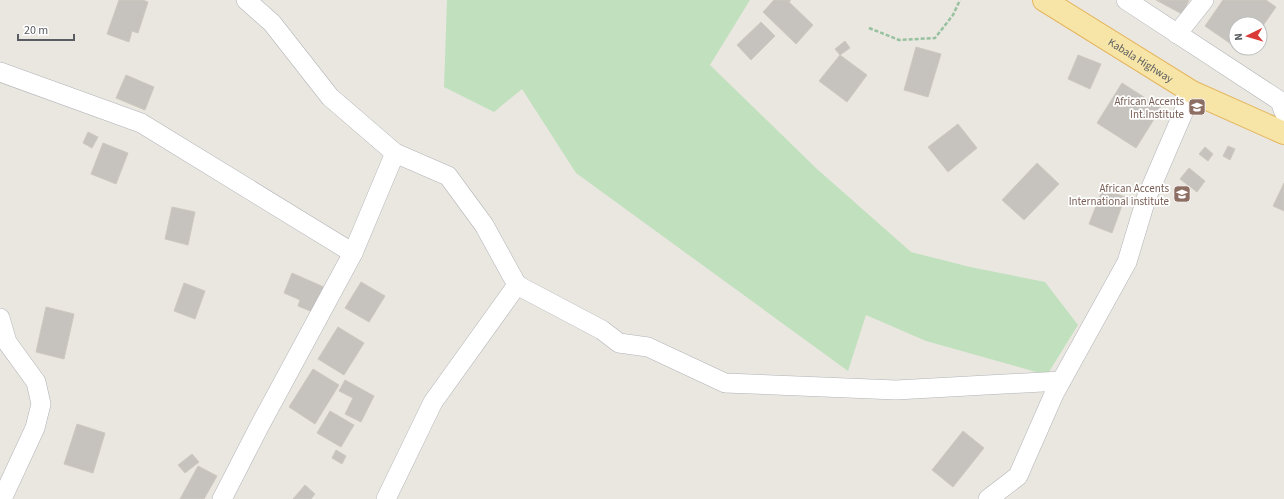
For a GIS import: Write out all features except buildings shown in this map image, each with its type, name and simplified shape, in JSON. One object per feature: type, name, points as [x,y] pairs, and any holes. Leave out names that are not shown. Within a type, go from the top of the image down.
[{"type":"main road","name":"Kabala Highway","points":[[1044,0],[1192,92],[1284,133]]},
{"type":"street","points":[[246,0],[272,23],[330,97],[395,153],[448,176],[484,225],[517,285],[602,330],[619,343],[648,347],[725,383],[896,390],[1061,381]]},
{"type":"street","points":[[1126,0],[1280,102],[1284,112]]},
{"type":"street","points":[[1177,34],[1204,0]]},
{"type":"street","points":[[0,72],[141,123],[352,253]]},
{"type":"street","points":[[988,499],[1018,476],[1054,394],[1127,262],[1146,199],[1192,92]]},
{"type":"street","points":[[222,499],[352,253],[395,153]]},
{"type":"street","points":[[386,499],[433,402],[517,285]]},
{"type":"street","points":[[0,318],[7,342],[36,382],[42,404],[35,428],[2,499]]},
{"type":"path","points":[[869,28],[898,40],[934,38],[954,16],[960,0]]},
{"type":"green space","points":[[447,0],[750,0],[710,65],[817,169],[911,252],[970,267],[1045,282],[1078,325],[1047,375],[926,341],[866,315],[848,371],[576,173],[522,89],[494,112],[444,87]]},
{"type":"place","name":"African Accents Int.Institute","points":[[1197,107]]},
{"type":"place","name":"African Accents International institute","points":[[1182,194]]}]
